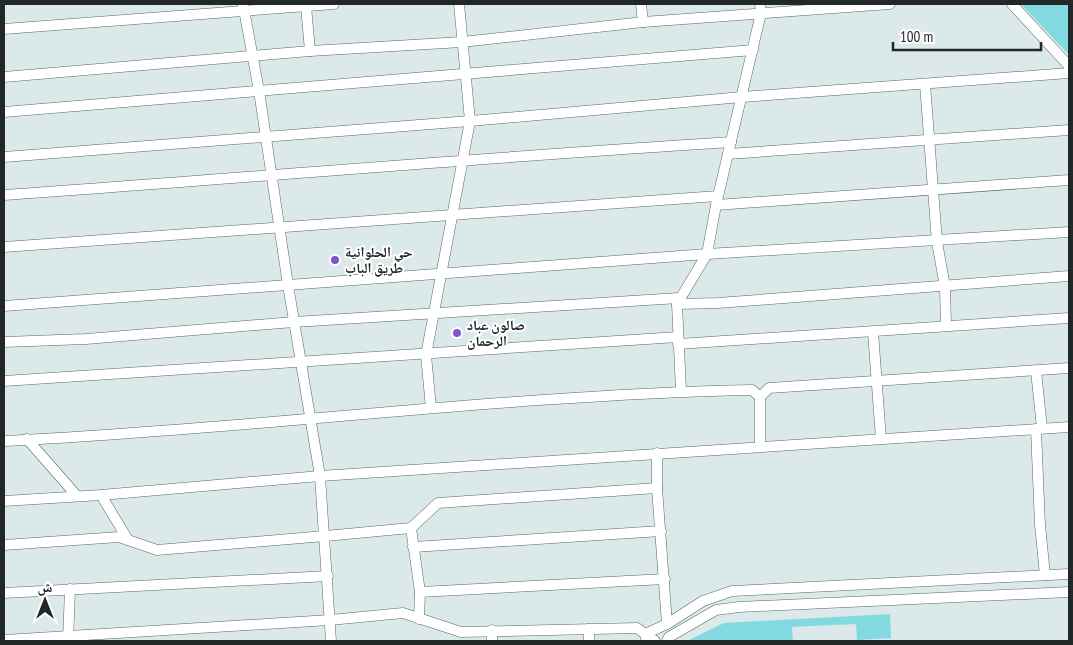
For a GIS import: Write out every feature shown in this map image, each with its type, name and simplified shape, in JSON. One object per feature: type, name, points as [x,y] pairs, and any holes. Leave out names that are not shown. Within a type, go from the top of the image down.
[{"type":"street","points":[[4,30],[244,8],[334,4]]},
{"type":"street","points":[[431,408],[426,355],[470,122],[459,4]]},
{"type":"street","points":[[641,4],[643,22]]},
{"type":"street","points":[[4,77],[310,51],[462,42],[761,8],[890,4]]},
{"type":"street","points":[[1012,4],[1069,66]]},
{"type":"street","points":[[306,6],[310,51]]},
{"type":"street","points":[[244,8],[273,176],[288,285],[320,476],[331,641]]},
{"type":"street","points":[[681,391],[678,301],[707,254],[717,200],[753,50],[761,8]]},
{"type":"street","points":[[4,112],[753,50]]},
{"type":"street","points":[[4,157],[470,122],[742,97],[1069,73]]},
{"type":"street","points":[[925,84],[937,242],[945,287],[946,326]]},
{"type":"street","points":[[728,154],[1069,130]]},
{"type":"street","points":[[4,195],[273,176],[462,159],[731,142]]},
{"type":"street","points":[[4,247],[452,215],[933,190],[1069,180]]},
{"type":"street","points":[[4,306],[707,254],[937,242],[1069,232]]},
{"type":"street","points":[[4,342],[86,339],[434,313],[678,301],[718,303],[1069,276]]},
{"type":"street","points":[[4,381],[678,340],[873,332],[1069,318]]},
{"type":"street","points":[[873,332],[878,380],[880,439]]},
{"type":"street","points":[[6,439],[310,420],[431,408],[681,391],[756,394],[769,388],[1069,368]]},
{"type":"street","points":[[1036,371],[1039,428],[1040,525],[1045,575]]},
{"type":"street","points":[[756,394],[760,446]]},
{"type":"street","points":[[4,501],[102,495],[320,476],[1069,427]]},
{"type":"street","points":[[27,439],[77,496]]},
{"type":"street","points":[[658,453],[658,488],[667,624]]},
{"type":"street","points":[[4,545],[119,537],[157,550],[325,536],[411,528],[438,502],[658,488]]},
{"type":"street","points":[[102,495],[128,540]]},
{"type":"street","points":[[411,528],[420,592],[419,619]]},
{"type":"street","points":[[413,547],[661,532]]},
{"type":"street","points":[[646,638],[703,601],[732,591],[1069,574]]},
{"type":"street","points":[[4,593],[328,576]]},
{"type":"street","points":[[420,592],[665,579]]},
{"type":"street","points":[[68,639],[70,589]]},
{"type":"street","points":[[667,641],[669,637],[716,610],[738,607],[1069,592]]},
{"type":"street","points":[[4,640],[68,639],[403,613],[461,637],[492,636],[536,630],[637,628],[646,638],[655,641]]},
{"type":"street","points":[[589,629],[589,641]]},
{"type":"street","points":[[536,630],[536,641]]},
{"type":"shaded area","points":[[1021,4],[1069,4],[1069,55]]},
{"type":"shaded area","points":[[890,614],[891,638],[857,640],[856,624],[792,627],[793,641],[687,641],[724,623]]},
{"type":"place","name":"حي الحلوانية طريق الباب","points":[[335,260]]},
{"type":"place","name":"صالون عباد الرحمان","points":[[457,333]]}]
